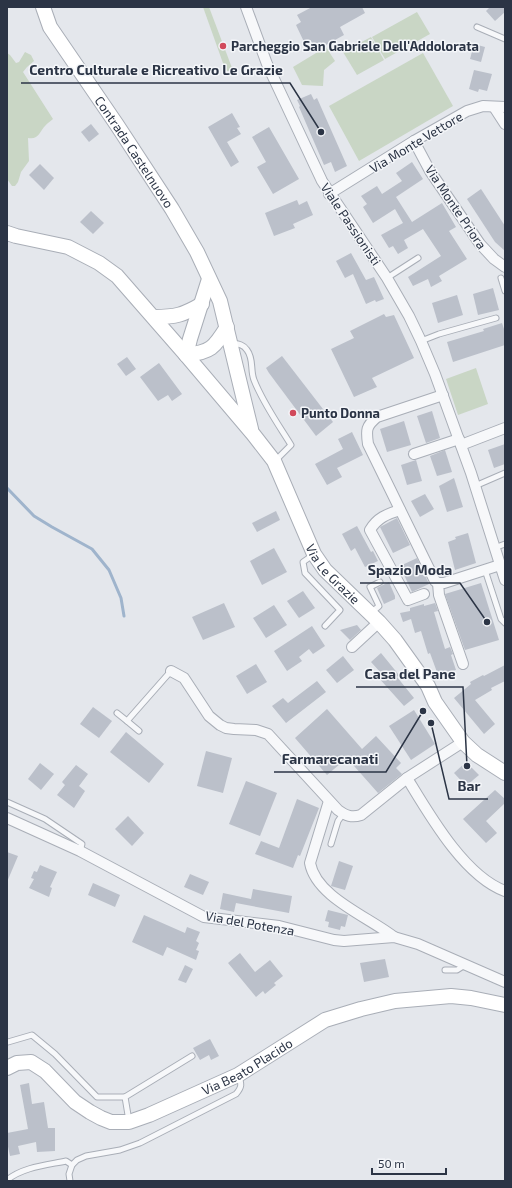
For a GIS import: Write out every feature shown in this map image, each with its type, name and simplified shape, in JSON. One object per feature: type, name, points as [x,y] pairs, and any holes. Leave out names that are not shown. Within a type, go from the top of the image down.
[{"type":"main road","name":"Contrada Castelnuovo","points":[[43,7],[50,27],[117,124],[172,209],[197,252],[220,301],[253,434]]},
{"type":"main road","name":"Via Le Grazie","points":[[7,233],[68,248],[98,263],[117,276],[154,317],[253,434],[274,462],[314,554],[325,570],[375,618],[395,640],[428,686],[434,702],[463,742],[477,755],[504,771]]},
{"type":"main road","points":[[209,279],[186,355],[204,353],[219,340],[227,327]]},
{"type":"main road","points":[[154,317],[172,317],[186,314],[202,304]]},
{"type":"main road","name":"Via Beato Placido","points":[[7,1068],[17,1062],[31,1062],[45,1071],[76,1102],[90,1112],[111,1122],[129,1122],[149,1115],[238,1075],[325,1020],[395,1001],[451,996],[471,998],[505,1005]]},
{"type":"street","name":"Viale Passionisti","points":[[246,7],[267,64],[322,181],[329,194],[387,278],[409,316],[421,341],[460,442],[505,580]]},
{"type":"street","name":"Via Monte Vettore","points":[[329,194],[414,141],[467,111],[483,106],[494,107],[505,100]]},
{"type":"street","points":[[494,107],[505,107]]},
{"type":"street","points":[[494,107],[505,124]]},
{"type":"street","name":"Via Monte Priora","points":[[414,141],[430,171],[480,244],[494,259],[505,267]]},
{"type":"street","points":[[443,395],[377,417],[369,424],[367,432],[368,444],[435,581],[438,583],[439,595],[464,664]]},
{"type":"street","points":[[414,454],[505,428]]},
{"type":"street","points":[[400,510],[383,516],[374,523],[370,530],[408,600],[424,594]]},
{"type":"street","points":[[438,583],[444,583],[500,565]]},
{"type":"street","points":[[352,647],[375,618]]},
{"type":"street","points":[[171,671],[184,678],[209,716],[220,725],[226,728],[256,730],[268,734],[329,801],[343,814],[353,817],[361,815],[408,778],[463,742]]},
{"type":"street","points":[[408,778],[438,828],[452,846],[485,880],[505,891]]},
{"type":"street","points":[[329,801],[310,863],[313,874],[318,882],[342,903],[394,937]]},
{"type":"street","name":"Via del Potenza","points":[[7,818],[80,851],[204,917],[280,926],[339,941],[394,937],[418,944],[505,982]]},
{"type":"lane","points":[[477,27],[505,39]]},
{"type":"lane","points":[[387,278],[418,258]]},
{"type":"lane","points":[[502,278],[505,291]]},
{"type":"lane","points":[[421,341],[439,334],[496,318]]},
{"type":"lane","points":[[231,343],[240,344],[249,352],[253,379],[267,408],[291,445],[274,462]]},
{"type":"lane","points":[[475,486],[505,473]]},
{"type":"lane","points":[[494,548],[505,544]]},
{"type":"lane","points":[[314,554],[303,562],[305,574],[340,610],[325,626]]},
{"type":"lane","points":[[484,570],[501,619],[505,623]]},
{"type":"lane","points":[[375,618],[379,606],[370,587],[380,582]]},
{"type":"lane","points":[[127,721],[171,671]]},
{"type":"lane","points":[[117,713],[139,731]]},
{"type":"lane","points":[[7,802],[45,819],[59,828],[82,844],[80,851]]},
{"type":"lane","points":[[331,844],[338,821],[343,814]]},
{"type":"lane","points":[[445,970],[457,970],[464,965]]},
{"type":"lane","points":[[8,1042],[32,1035],[55,1054],[96,1098],[125,1097],[192,1056]]},
{"type":"lane","points":[[70,1181],[69,1174],[72,1165],[77,1160],[86,1156],[120,1150],[140,1143],[236,1094],[241,1088],[241,1082],[238,1075]]},
{"type":"lane","points":[[125,1097],[129,1122]]},
{"type":"lane","points":[[7,1180],[12,1176],[26,1170],[60,1162],[66,1161],[72,1165]]},
{"type":"green space","points":[[203,7],[209,7],[232,68],[230,71],[227,71],[224,66]]},
{"type":"green space","points":[[417,12],[430,34],[385,59],[372,37]]},
{"type":"green space","points":[[371,37],[384,60],[357,75],[343,52]]},
{"type":"green space","points":[[326,47],[335,61],[324,70],[323,86],[302,85],[293,67]]},
{"type":"green space","points":[[25,52],[31,55],[34,61],[23,72],[53,119],[46,125],[39,135],[35,138],[28,138],[29,161],[21,172],[18,182],[15,186],[12,186],[7,179],[7,53],[16,63],[19,62]]},
{"type":"green space","points":[[423,53],[453,106],[359,161],[329,106]]},
{"type":"green space","points":[[476,368],[488,404],[458,415],[446,379]]},
{"type":"building","points":[[312,7],[362,7],[365,13],[340,27],[344,35],[317,50],[311,41],[305,44],[296,25],[301,22],[297,15]]},
{"type":"building","points":[[490,7],[505,7],[505,12],[495,21],[486,11]]},
{"type":"building","points":[[474,44],[485,47],[481,62],[470,59]]},
{"type":"building","points":[[474,70],[492,74],[487,91],[479,89],[478,92],[469,89]]},
{"type":"building","points":[[311,94],[314,100],[317,98],[347,166],[335,172],[331,162],[324,165],[299,107],[300,106],[297,100]]},
{"type":"building","points":[[232,113],[240,127],[237,128],[241,134],[227,142],[239,162],[231,167],[208,127]]},
{"type":"building","points":[[91,124],[99,134],[89,142],[81,132]]},
{"type":"building","points":[[269,127],[299,179],[273,194],[257,167],[266,162],[252,137]]},
{"type":"building","points":[[412,162],[423,179],[396,197],[412,222],[442,203],[456,227],[449,231],[467,259],[439,276],[442,281],[431,287],[428,279],[413,286],[408,277],[441,256],[423,229],[404,240],[408,248],[398,254],[393,246],[389,248],[381,235],[403,223],[395,209],[373,223],[363,207],[367,204],[361,196],[377,186],[382,194],[402,181],[396,173]]},
{"type":"building","points":[[40,164],[54,178],[44,190],[29,175]]},
{"type":"building","points":[[481,189],[505,226],[505,251],[495,242],[467,199]]},
{"type":"building","points":[[297,200],[299,205],[307,201],[313,215],[293,224],[295,228],[274,236],[265,213]]},
{"type":"building","points":[[91,211],[104,223],[93,234],[80,222]]},
{"type":"building","points":[[351,253],[366,280],[374,277],[384,299],[376,302],[375,300],[366,304],[353,274],[345,278],[336,261]]},
{"type":"building","points":[[493,288],[499,310],[478,315],[473,294]]},
{"type":"building","points":[[457,295],[463,315],[438,323],[432,303]]},
{"type":"building","points":[[384,314],[386,317],[394,315],[414,358],[372,378],[377,387],[354,397],[331,349],[354,338],[350,331]]},
{"type":"building","points":[[502,323],[505,332],[505,345],[453,362],[447,342],[484,331],[483,329]]},
{"type":"building","points":[[282,356],[333,422],[316,436],[266,368]]},
{"type":"building","points":[[127,357],[136,369],[126,376],[117,364]]},
{"type":"building","points":[[159,363],[182,394],[172,401],[168,395],[158,401],[140,377]]},
{"type":"building","points":[[432,411],[440,438],[426,443],[417,416]]},
{"type":"building","points":[[404,421],[411,445],[387,452],[380,429]]},
{"type":"building","points":[[352,432],[363,455],[337,468],[342,477],[327,485],[315,464],[343,449],[338,439]]},
{"type":"building","points":[[505,444],[505,464],[494,468],[488,450]]},
{"type":"building","points":[[445,450],[452,472],[437,476],[430,456]]},
{"type":"building","points":[[416,460],[422,481],[407,485],[401,465]]},
{"type":"building","points":[[454,478],[463,507],[447,512],[439,486]]},
{"type":"building","points":[[425,494],[434,509],[420,517],[411,501]]},
{"type":"building","points":[[276,511],[280,520],[257,532],[252,523]]},
{"type":"building","points":[[397,518],[410,545],[393,553],[380,527]]},
{"type":"building","points":[[357,526],[371,552],[373,551],[378,561],[365,567],[355,548],[351,551],[342,534]]},
{"type":"building","points":[[468,533],[476,563],[455,570],[448,542],[456,539],[455,537]]},
{"type":"building","points":[[274,548],[287,572],[262,585],[250,561]]},
{"type":"building","points":[[417,558],[429,584],[412,592],[400,566]]},
{"type":"building","points":[[389,582],[395,599],[384,604],[377,588]]},
{"type":"building","points":[[481,583],[499,640],[465,650],[445,594]]},
{"type":"building","points":[[303,591],[315,608],[299,618],[287,601]]},
{"type":"building","points":[[224,603],[235,627],[203,640],[192,617]]},
{"type":"building","points":[[435,603],[438,611],[434,612],[445,649],[450,647],[456,670],[438,675],[430,653],[428,654],[421,631],[415,633],[411,619],[403,622],[400,613],[410,611],[410,608],[424,604],[424,606]]},
{"type":"building","points":[[274,605],[287,625],[266,638],[253,618]]},
{"type":"building","points":[[357,625],[361,630],[350,640],[340,630]]},
{"type":"building","points":[[312,626],[325,646],[313,654],[309,649],[299,657],[302,661],[287,671],[274,651]]},
{"type":"building","points":[[381,653],[399,675],[397,677],[414,698],[404,706],[377,676],[381,673],[371,662]]},
{"type":"building","points":[[343,656],[354,670],[337,683],[326,670]]},
{"type":"building","points":[[256,664],[267,682],[247,694],[236,676]]},
{"type":"building","points":[[505,665],[505,681],[491,688],[492,690],[475,700],[495,724],[484,734],[454,698],[471,684],[470,682]]},
{"type":"building","points":[[317,681],[326,692],[286,723],[272,706],[283,698],[288,703]]},
{"type":"building","points":[[93,707],[112,721],[99,738],[80,724]]},
{"type":"building","points":[[327,709],[362,749],[376,736],[401,763],[396,768],[402,774],[378,793],[347,758],[327,775],[295,738]]},
{"type":"building","points":[[414,710],[435,744],[411,760],[389,726]]},
{"type":"building","points":[[126,732],[164,764],[149,783],[110,752]]},
{"type":"building","points":[[206,751],[232,758],[223,793],[197,786]]},
{"type":"building","points":[[466,762],[479,775],[466,786],[454,773]]},
{"type":"building","points":[[40,763],[54,774],[41,790],[28,779]]},
{"type":"building","points":[[76,765],[88,774],[79,786],[85,791],[74,808],[57,795],[65,785],[62,782]]},
{"type":"building","points":[[246,781],[277,793],[260,836],[229,824]]},
{"type":"building","points":[[495,790],[505,799],[505,803],[486,821],[497,833],[486,843],[463,819]]},
{"type":"building","points":[[297,799],[319,808],[300,856],[298,855],[293,868],[255,854],[261,841],[279,848]]},
{"type":"building","points":[[128,816],[144,833],[132,846],[115,829]]},
{"type":"building","points":[[7,852],[18,856],[7,882]]},
{"type":"building","points":[[339,861],[353,866],[345,890],[331,886]]},
{"type":"building","points":[[40,865],[57,872],[50,887],[52,888],[49,897],[29,888],[34,879],[31,878],[34,871],[37,872]]},
{"type":"building","points":[[190,874],[209,882],[203,895],[184,887]]},
{"type":"building","points":[[93,883],[120,895],[115,907],[88,895]]},
{"type":"building","points":[[253,889],[292,896],[289,913],[236,903],[234,912],[220,909],[223,893],[251,899]]},
{"type":"building","points":[[328,910],[348,915],[345,927],[341,926],[340,930],[328,927],[329,922],[325,921]]},
{"type":"building","points":[[144,915],[185,933],[187,927],[200,932],[196,941],[199,943],[196,950],[199,951],[196,960],[167,947],[163,956],[132,942]]},
{"type":"building","points":[[240,953],[255,972],[270,960],[283,976],[274,983],[276,985],[265,994],[263,991],[256,997],[228,963]]},
{"type":"building","points":[[385,959],[389,977],[364,982],[360,963]]},
{"type":"building","points":[[185,965],[193,969],[186,983],[178,980]]},
{"type":"building","points":[[210,1039],[219,1056],[211,1060],[209,1055],[200,1060],[193,1048]]},
{"type":"building","points":[[29,1083],[32,1104],[44,1102],[48,1128],[55,1128],[55,1151],[37,1152],[36,1142],[18,1146],[20,1154],[10,1156],[7,1133],[28,1129],[20,1085]]},
{"type":"waterway","points":[[7,488],[34,516],[92,549],[109,570],[121,598],[124,616]]},
{"type":"place","name":"Parcheggio San Gabriele Dell'Addolorata","points":[[223,46]]},
{"type":"place","name":"Centro Culturale e Ricreativo Le Grazie","points":[[321,132]]},
{"type":"place","name":"Punto Donna","points":[[293,413]]},
{"type":"place","name":"Spazio Moda","points":[[487,622]]},
{"type":"place","name":"Farmarecanati","points":[[423,711]]},
{"type":"place","name":"Bar","points":[[431,723]]},
{"type":"place","name":"Casa del Pane","points":[[467,766]]}]
